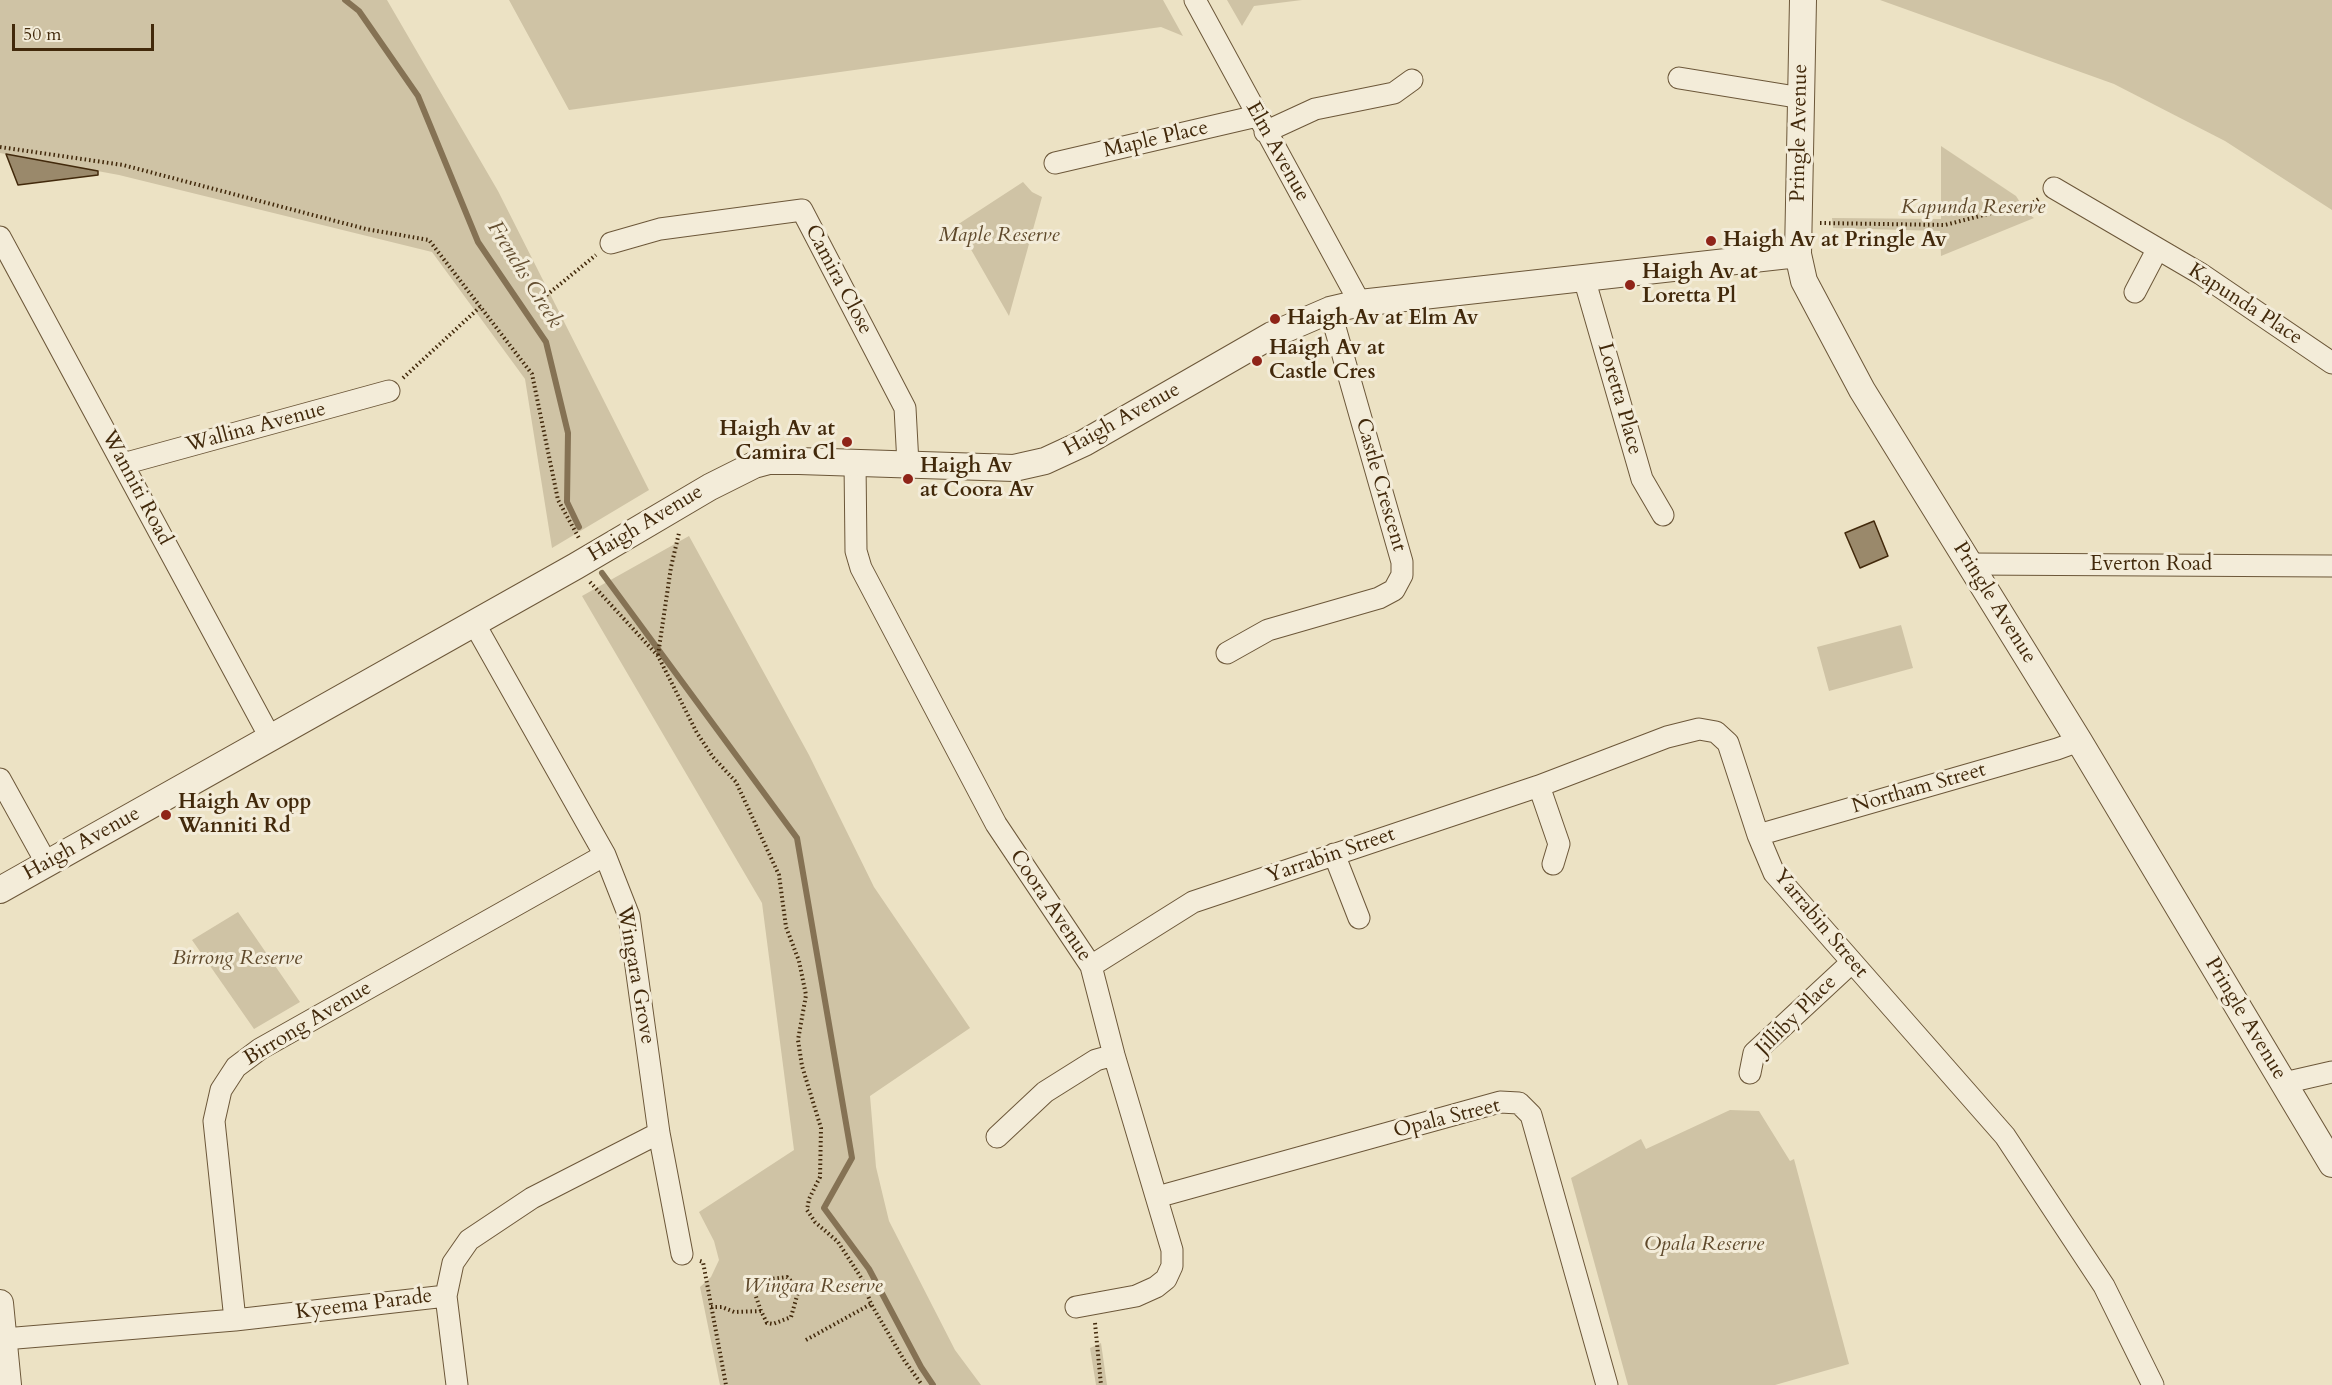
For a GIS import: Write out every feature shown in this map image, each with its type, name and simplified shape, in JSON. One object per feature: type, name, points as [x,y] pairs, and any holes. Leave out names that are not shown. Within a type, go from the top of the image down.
[{"type":"street","name":"Elm Avenue","points":[[1194,0],[1360,303]]},
{"type":"street","name":"Pringle Avenue","points":[[1803,0],[1798,254],[1804,281],[1862,390],[2079,741],[2332,1164]]},
{"type":"street","points":[[1679,78],[1802,98]]},
{"type":"street","name":"Maple Place","points":[[1055,163],[1261,124],[1315,109],[1394,93],[1412,80]]},
{"type":"street","name":"Kapunda Place","points":[[2054,188],[2201,274],[2332,363]]},
{"type":"street","name":"Camira Close","points":[[610,243],[660,229],[802,210],[905,408],[908,464]]},
{"type":"street","name":"Wanniti Road","points":[[0,237],[271,739]]},
{"type":"street","points":[[2135,292],[2157,250]]},
{"type":"street","name":"Haigh Avenue","points":[[0,890],[271,739],[710,487],[754,465],[769,461],[1014,468],[1045,461],[1084,443],[1272,335],[1330,310],[1360,303],[1798,254]]},
{"type":"street","name":"Loretta Place","points":[[1584,279],[1642,479],[1663,515]]},
{"type":"street","name":"Castle Crescent","points":[[1227,653],[1268,630],[1379,598],[1394,590],[1402,575],[1402,561],[1330,310]]},
{"type":"street","name":"Wallina Avenue","points":[[123,464],[389,391]]},
{"type":"street","name":"Coora Avenue","points":[[855,462],[856,551],[861,568],[996,824],[1091,966],[1114,1055],[1172,1250],[1172,1266],[1166,1279],[1136,1296],[1085,1306]]},
{"type":"street","name":"Everton Road","points":[[1970,564],[2332,566]]},
{"type":"street","name":"Wingara Grove","points":[[474,622],[605,855],[629,916],[659,1133],[682,1254]]},
{"type":"street","name":"Yarrabin Street","points":[[1091,966],[1193,902],[1539,786],[1668,737],[1699,729],[1716,732],[1728,743],[1758,835],[1774,873],[2005,1136],[2103,1286],[2153,1385]]},
{"type":"street","name":"Northam Street","points":[[1758,835],[2079,741]]},
{"type":"street","points":[[0,779],[46,864]]},
{"type":"street","points":[[1539,786],[1559,844],[1553,864]]},
{"type":"street","points":[[1334,854],[1359,918]]},
{"type":"street","name":"Birrong Avenue","points":[[235,1320],[214,1121],[221,1090],[236,1067],[260,1049],[605,855]]},
{"type":"street","name":"Jilliby Place","points":[[1750,1073],[1754,1053],[1851,963]]},
{"type":"street","points":[[997,1137],[1045,1092],[1096,1060],[1114,1055]]},
{"type":"street","points":[[2284,1083],[2332,1072]]},
{"type":"street","name":"Opala Street","points":[[1157,1197],[1500,1102],[1519,1103],[1531,1115],[1607,1385]]},
{"type":"street","name":"Kyeema Parade","points":[[4,1339],[235,1320],[446,1296],[453,1263],[470,1240],[532,1198],[659,1133]]},
{"type":"street","points":[[446,1296],[457,1385]]},
{"type":"street","points":[[0,1303],[8,1385]]},
{"type":"path","points":[[0,147],[123,165],[366,229],[429,240],[532,374],[558,500],[582,562],[658,656],[697,733],[713,758],[736,782],[779,875],[786,927],[799,961],[806,995],[798,1040],[802,1066],[821,1128],[820,1178],[809,1199],[807,1210],[815,1222],[838,1242],[862,1279],[871,1304],[904,1360],[922,1385]]},
{"type":"path","points":[[1820,223],[1945,225],[2034,202],[2054,188]]},
{"type":"path","points":[[543,298],[610,243]]},
{"type":"path","points":[[389,391],[480,307]]},
{"type":"path","points":[[658,656],[671,567],[679,533]]},
{"type":"path","points":[[682,1254],[703,1262],[726,1385]]},
{"type":"path","points":[[788,1277],[799,1289],[791,1317],[773,1324],[767,1323],[761,1311],[753,1288],[755,1281],[788,1277]]},
{"type":"path","points":[[806,1340],[871,1304]]},
{"type":"path","points":[[1085,1306],[1101,1385]]},
{"type":"path","points":[[711,1307],[734,1312],[761,1311]]},
{"type":"green space","points":[[0,0],[387,0],[498,191],[649,490],[552,548],[525,379],[432,252],[119,175],[0,153]]},
{"type":"green space","points":[[509,0],[1163,0],[1183,36],[1161,27],[569,110]]},
{"type":"green space","points":[[1227,0],[1302,0],[1254,6],[1242,26]]},
{"type":"green space","points":[[1880,0],[2332,0],[2332,210],[2225,141],[2114,84]]},
{"type":"green space","name":"Kapunda Reserve","points":[[1941,146],[2016,196],[2027,213],[2034,218],[1941,256],[1940,231],[1833,228],[1832,218],[1941,219]]},
{"type":"green space","name":"Maple Reserve","points":[[1023,182],[1032,192],[1042,197],[1009,316],[957,225]]},
{"type":"green space","name":"Wingara Reserve","points":[[689,536],[809,755],[874,887],[970,1028],[870,1096],[876,1167],[889,1221],[955,1350],[981,1385],[720,1385],[700,1287],[711,1277],[719,1260],[714,1241],[699,1212],[794,1150],[762,903],[582,596]]},
{"type":"green space","points":[[1901,625],[1913,668],[1829,691],[1817,647]]},
{"type":"green space","name":"Birrong Reserve","points":[[238,912],[300,1002],[254,1029],[192,940]]},
{"type":"green space","name":"Opala Reserve","points":[[1730,1110],[1759,1111],[1790,1161],[1794,1159],[1849,1364],[1775,1385],[1628,1385],[1571,1178],[1641,1139],[1646,1149]]},
{"type":"green space","points":[[1101,1343],[1107,1385],[1096,1385],[1090,1348]]},
{"type":"building","points":[[6,154],[98,171],[98,175],[18,185]]},
{"type":"building","points":[[1874,521],[1888,556],[1860,568],[1845,533]]},
{"type":"waterway","name":"Frenchs Creek","points":[[345,0],[359,11],[418,96],[478,242],[546,342],[568,433],[567,502],[579,527]]},
{"type":"waterway","points":[[602,573],[797,838],[852,1158],[824,1208],[869,1269],[921,1367],[933,1385]]},
{"type":"place","name":"Haigh Av at Pringle Av","points":[[1711,241]]},
{"type":"place","name":"Haigh Av at Loretta Pl","points":[[1630,285]]},
{"type":"place","name":"Haigh Av at Elm Av","points":[[1275,319]]},
{"type":"place","name":"Haigh Av at Castle Cres","points":[[1257,361]]},
{"type":"place","name":"Haigh Av at Camira Cl","points":[[847,442]]},
{"type":"place","name":"Haigh Av at Coora Av","points":[[908,479]]},
{"type":"place","name":"Haigh Av opp Wanniti Rd","points":[[166,815]]}]
